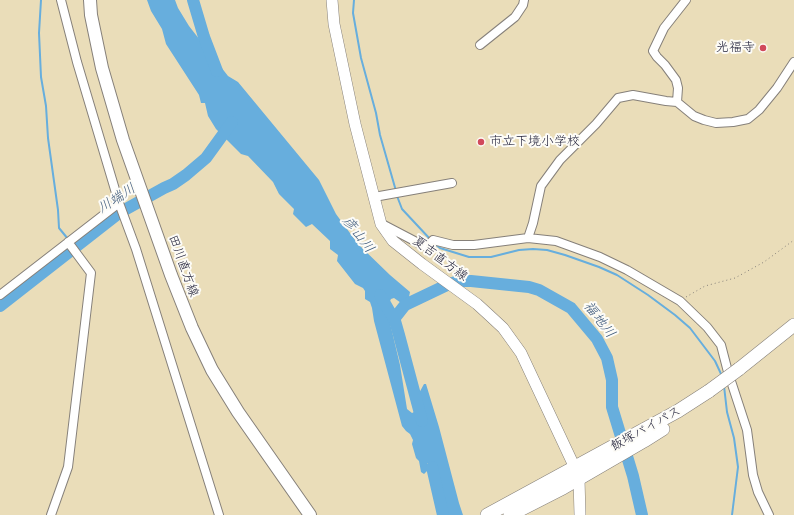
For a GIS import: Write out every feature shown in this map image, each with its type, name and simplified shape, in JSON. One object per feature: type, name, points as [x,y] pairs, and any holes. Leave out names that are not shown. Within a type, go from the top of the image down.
[{"type":"highway","points":[[510,515],[559,483],[642,437],[710,394],[740,373],[794,325]]},
{"type":"highway","points":[[740,373],[764,361],[794,334]]},
{"type":"highway","points":[[487,515],[559,483]]},
{"type":"main road","name":"田川直方線","points":[[90,0],[91,14],[102,68],[123,140],[171,275],[192,328],[212,370],[238,412],[310,515]]},
{"type":"main road","name":"夏吉直方線","points":[[332,0],[334,24],[353,117],[381,224],[393,241],[477,304],[503,328],[521,353],[577,473],[580,515]]},
{"type":"street","points":[[60,0],[119,203],[136,249],[219,515]]},
{"type":"street","points":[[480,45],[515,17],[523,5],[524,0]]},
{"type":"street","points":[[677,102],[678,88],[676,80],[653,51],[664,28],[686,0]]},
{"type":"street","points":[[528,238],[542,186],[560,160],[596,124],[618,98],[633,95],[677,102],[694,116],[716,123],[748,119],[764,105],[778,88],[794,62]]},
{"type":"street","points":[[374,197],[452,183]]},
{"type":"street","points":[[0,295],[119,203]]},
{"type":"street","points":[[381,224],[426,248],[433,240],[453,245],[474,246],[528,238],[556,241],[627,270],[680,301],[707,327],[721,345],[728,372],[747,430],[753,475],[758,492],[769,515]]},
{"type":"street","points":[[51,515],[68,467],[91,273],[68,242]]},
{"type":"path","points":[[680,301],[704,286],[735,278],[764,262],[794,240]]},
{"type":"water","points":[[147,0],[175,0],[189,26],[228,76],[238,82],[319,180],[336,214],[358,244],[410,292],[408,302],[406,304],[404,305],[394,298],[391,299],[388,305],[390,323],[400,365],[407,409],[412,413],[418,410],[418,395],[424,384],[426,384],[463,515],[440,515],[443,506],[430,463],[427,463],[427,471],[424,474],[421,472],[419,461],[416,458],[412,444],[413,440],[410,434],[402,426],[374,321],[372,308],[370,302],[365,299],[365,291],[363,288],[355,284],[337,261],[338,255],[330,249],[330,241],[312,224],[306,227],[293,214],[294,209],[279,194],[273,182],[248,156],[241,154],[216,129],[208,116],[205,103],[201,103],[199,95],[166,44],[162,29],[151,11]]},
{"type":"waterway","points":[[41,0],[39,33],[41,77],[46,106],[48,138],[59,228],[68,239]]},
{"type":"waterway","name":"彦山川","points":[[193,0],[204,37],[217,71]]},
{"type":"waterway","points":[[354,0],[353,13],[361,58],[376,113],[380,135],[396,191]]},
{"type":"waterway","name":"川端川","points":[[0,306],[119,213],[173,184],[186,175],[206,158],[232,122]]},
{"type":"waterway","points":[[397,196],[402,209],[430,239]]},
{"type":"waterway","points":[[435,244],[440,248],[469,257],[491,257],[519,250],[547,250],[599,267],[617,275],[648,295],[690,328],[715,361],[722,376]]},
{"type":"waterway","name":"福地川","points":[[394,319],[405,305],[449,284],[459,281],[529,287],[539,290],[571,308],[597,339],[607,358],[612,380],[612,407],[633,476],[642,515]]},
{"type":"waterway","name":"彦山川","points":[[380,295],[395,321],[422,421]]},
{"type":"waterway","points":[[724,386],[727,412],[734,438],[738,467],[732,515]]},
{"type":"waterway","name":"彦山川","points":[[432,467],[443,515]]},
{"type":"place","name":"光福寺","points":[[763,48]]},
{"type":"place","name":"市立下境小学校","points":[[481,142]]}]
